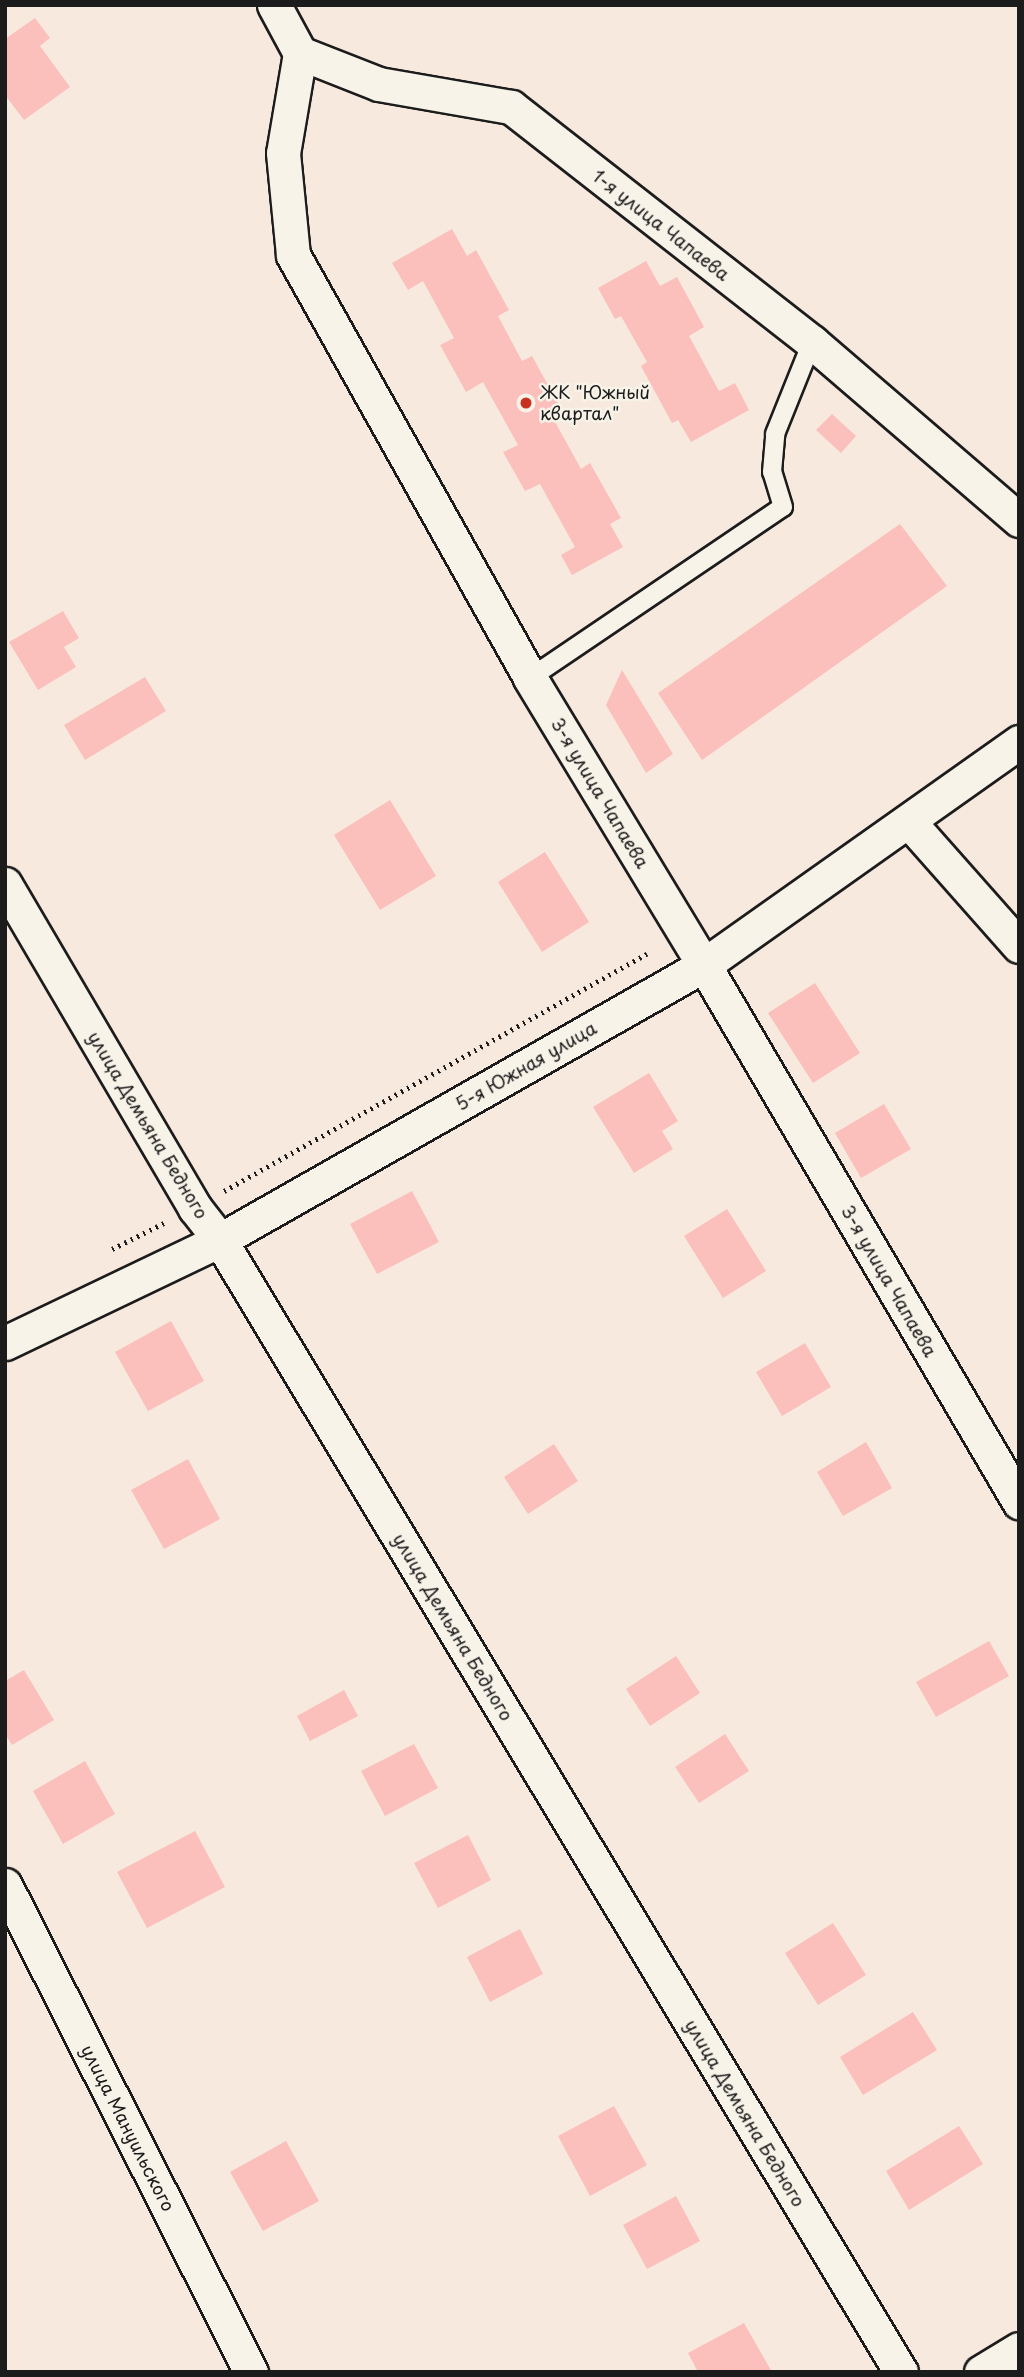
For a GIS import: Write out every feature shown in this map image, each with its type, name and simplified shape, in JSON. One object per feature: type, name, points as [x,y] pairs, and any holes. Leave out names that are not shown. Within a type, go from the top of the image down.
[{"type":"street","points":[[274,5],[300,52]]},
{"type":"street","name":"1-я улица Чапаева","points":[[300,52],[379,84],[511,107],[812,342],[1019,520]]},
{"type":"street","name":"3-я улица Чапаева","points":[[300,52],[283,153],[293,255],[530,678],[685,932],[1019,1502]]},
{"type":"street","name":"5-я Южная улица","points":[[5,1343],[220,1240],[704,965],[911,823],[1019,742]]},
{"type":"street","points":[[911,823],[1019,946]]},
{"type":"street","name":"улица Демьяна Бедного","points":[[5,884],[195,1208],[220,1240],[901,2372]]},
{"type":"street","name":"улица Мануильского","points":[[5,1885],[251,2372]]},
{"type":"street","points":[[981,2372],[1019,2349]]},
{"type":"lane","points":[[530,678],[783,507],[772,472],[775,434],[812,342]]},
{"type":"path","points":[[100,1255],[195,1208],[685,932]]},
{"type":"building","points":[[35,18],[50,38],[40,46],[70,87],[24,120],[5,95],[5,39]]},
{"type":"building","name":"ЖК \"Южный квартал\"","points":[[452,229],[467,256],[476,250],[509,310],[498,316],[522,361],[532,356],[564,414],[554,420],[581,469],[590,463],[621,518],[610,524],[623,547],[572,575],[561,555],[575,547],[540,484],[525,491],[503,452],[518,445],[483,382],[466,392],[440,345],[454,338],[423,281],[408,290],[392,263]]},
{"type":"building","name":"ЖК \"Южный квартал\"","points":[[646,261],[660,286],[677,277],[704,327],[689,336],[719,391],[735,383],[749,410],[691,442],[678,420],[672,423],[641,366],[647,362],[621,316],[615,319],[598,288]]},
{"type":"building","points":[[832,414],[856,436],[841,453],[816,430]]},
{"type":"building","points":[[900,524],[947,586],[702,760],[658,693]]},
{"type":"building","points":[[63,611],[79,638],[64,647],[76,667],[38,690],[9,642]]},
{"type":"building","points":[[622,670],[673,754],[646,773],[606,705]]},
{"type":"building","points":[[145,677],[166,711],[85,760],[64,725]]},
{"type":"building","points":[[390,800],[436,876],[380,910],[334,835]]},
{"type":"building","points":[[545,852],[589,922],[542,952],[498,882]]},
{"type":"building","points":[[815,983],[860,1053],[813,1083],[768,1013]]},
{"type":"building","points":[[649,1073],[678,1121],[662,1131],[673,1149],[634,1173],[593,1107]]},
{"type":"building","points":[[884,1104],[911,1149],[861,1178],[835,1133]]},
{"type":"building","points":[[412,1191],[439,1242],[377,1274],[350,1224]]},
{"type":"building","points":[[727,1209],[766,1271],[723,1298],[684,1236]]},
{"type":"building","points":[[171,1321],[204,1381],[148,1411],[115,1352]]},
{"type":"building","points":[[805,1343],[831,1387],[782,1416],[756,1372]]},
{"type":"building","points":[[866,1442],[892,1488],[843,1516],[817,1472]]},
{"type":"building","points":[[554,1444],[578,1481],[528,1514],[504,1477]]},
{"type":"building","points":[[188,1459],[220,1519],[164,1549],[131,1490]]},
{"type":"building","points":[[989,1641],[1009,1676],[936,1717],[916,1682]]},
{"type":"building","points":[[676,1656],[700,1693],[650,1726],[626,1689]]},
{"type":"building","points":[[24,1670],[54,1720],[12,1745],[5,1734],[5,1681]]},
{"type":"building","points":[[344,1690],[358,1716],[310,1741],[297,1716]]},
{"type":"building","points":[[725,1734],[749,1771],[699,1803],[675,1767]]},
{"type":"building","points":[[414,1744],[438,1788],[385,1816],[361,1771]]},
{"type":"building","points":[[85,1761],[115,1814],[63,1844],[33,1791]]},
{"type":"building","points":[[195,1831],[225,1887],[147,1928],[117,1872]]},
{"type":"building","points":[[468,1835],[491,1880],[438,1908],[414,1863]]},
{"type":"building","points":[[833,1923],[866,1975],[818,2005],[785,1953]]},
{"type":"building","points":[[520,1929],[543,1974],[490,2002],[467,1957]]},
{"type":"building","points":[[913,2012],[937,2050],[863,2095],[840,2057]]},
{"type":"building","points":[[614,2106],[647,2165],[590,2196],[558,2136]]},
{"type":"building","points":[[959,2126],[983,2164],[909,2210],[886,2171]]},
{"type":"building","points":[[286,2141],[319,2201],[263,2231],[230,2172]]},
{"type":"building","points":[[676,2196],[700,2241],[647,2269],[623,2225]]},
{"type":"building","points":[[744,2323],[772,2372],[698,2372],[688,2353]]},
{"type":"place","name":"ЖК \"Южный квартал\"","points":[[526,403]]}]
